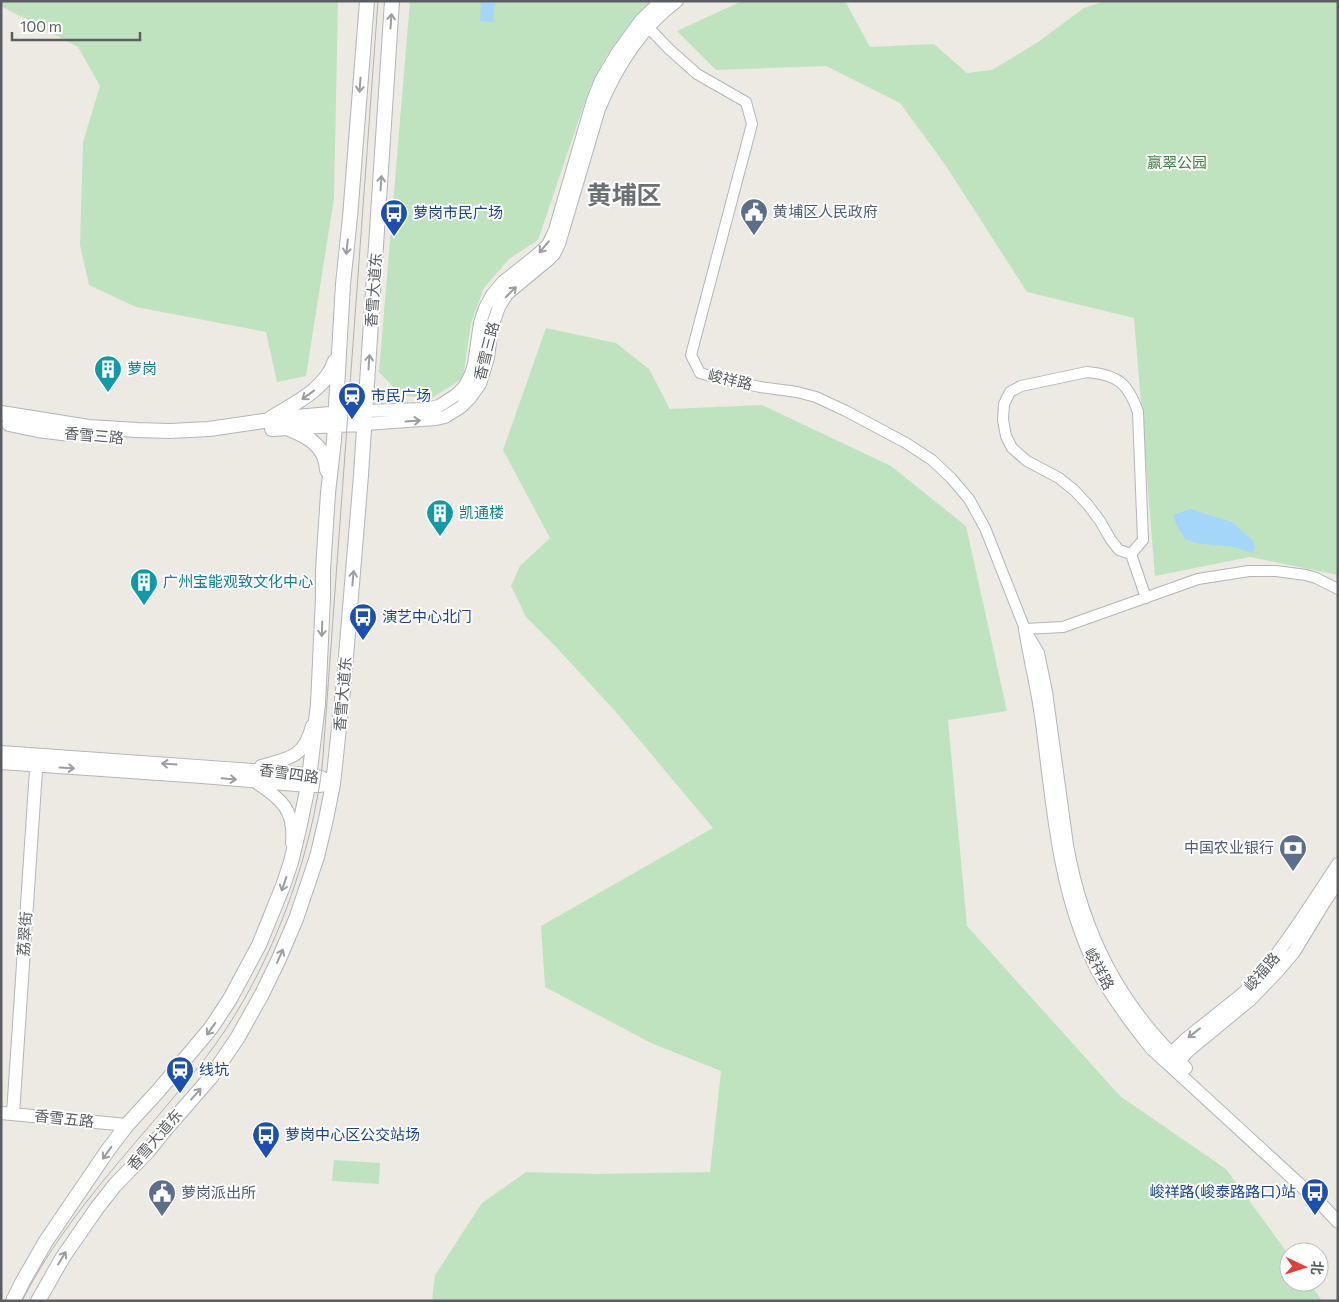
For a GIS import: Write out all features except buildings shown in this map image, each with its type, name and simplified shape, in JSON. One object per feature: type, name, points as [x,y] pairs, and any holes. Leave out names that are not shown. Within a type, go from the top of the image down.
[{"type":"main road","name":"香雪大道东","points":[[13,1301],[46,1240],[127,1125],[199,1044],[230,999],[263,936],[283,886],[300,829],[318,704],[323,598],[322,570],[328,493],[333,458],[340,340],[367,1]]},
{"type":"main road","name":"香雪大道东","points":[[38,1301],[63,1257],[97,1208],[211,1077],[238,1037],[270,978],[296,919],[317,857],[334,784],[347,640],[365,418],[392,1]]},
{"type":"main road","points":[[268,420],[307,395],[330,374],[340,340]]},
{"type":"main road","name":"香雪三路","points":[[1,413],[89,427],[137,430],[208,429],[268,420],[365,418]]},
{"type":"main road","name":"香雪三路","points":[[1,422],[38,430],[81,435],[156,440],[204,439],[286,428],[335,419]]},
{"type":"main road","points":[[286,428],[310,438],[322,450],[327,466],[328,493]]},
{"type":"street","name":"香雪三路","points":[[365,418],[439,406],[456,396],[465,386],[474,364],[485,308],[492,295],[503,282],[548,245],[555,230],[592,100],[617,53],[645,24],[661,1]]},
{"type":"street","name":"香雪三路","points":[[645,24],[677,1]]},
{"type":"street","name":"峻祥路","points":[[645,24],[669,50],[697,74],[746,102],[752,124],[691,356],[700,373],[760,387],[797,392],[816,397],[846,411],[906,443],[932,460],[969,499],[985,528],[1025,629],[1042,722],[1055,833],[1060,859],[1070,902],[1080,932],[1098,970],[1130,1021],[1151,1048],[1172,1060],[1338,1213]]},
{"type":"street","points":[[1087,372],[1103,373],[1120,381],[1133,397],[1138,412],[1144,540],[1132,554],[1119,550],[1088,505],[1074,490],[1059,478],[1026,461],[1012,448],[1006,436],[1003,420],[1004,404],[1010,392],[1021,386],[1087,372]]},
{"type":"street","points":[[1132,554],[1146,598]]},
{"type":"street","points":[[1025,629],[1063,627],[1198,579],[1249,571],[1276,571],[1306,575],[1338,589]]},
{"type":"street","points":[[291,862],[293,833],[288,810],[273,793],[253,776],[297,753],[306,742],[318,704]]},
{"type":"street","name":"香雪四路","points":[[1,752],[37,760],[308,780],[321,777],[334,784]]},
{"type":"street","name":"香雪四路","points":[[1,763],[37,760]]},
{"type":"street","name":"荔翠街","points":[[7,1114],[37,760]]},
{"type":"street","name":"峻福路","points":[[1172,1060],[1186,1039],[1260,978],[1298,926],[1338,864]]},
{"type":"street","name":"峻福路","points":[[1172,1060],[1188,1051],[1251,999],[1276,973],[1294,952],[1338,882]]},
{"type":"street","name":"峻祥路","points":[[1172,1060],[1338,1222]]},
{"type":"street","name":"香雪五路","points":[[7,1114],[127,1125]]},
{"type":"green space","points":[[1,1],[338,1],[334,198],[306,376],[277,382],[266,332],[136,307],[89,285],[80,245],[83,142],[100,86],[78,47],[1,6]]},
{"type":"green space","name":"市民广场","points":[[410,1],[653,1],[628,27],[606,56],[590,87],[538,240],[509,259],[484,288],[471,323],[463,378],[432,398],[402,396],[379,372]]},
{"type":"green space","name":"赢翠公园","points":[[742,1],[845,1],[870,47],[934,44],[967,73],[992,70],[1038,42],[1084,8],[1105,1],[1338,1],[1338,575],[1250,557],[1155,576],[1134,318],[1027,292],[946,166],[900,103],[826,66],[716,70],[677,31]]},
{"type":"green space","points":[[546,328],[616,343],[649,369],[670,409],[762,405],[891,466],[966,526],[1007,711],[948,720],[967,926],[1120,1096],[1226,1169],[1279,1242],[1279,1292],[1316,1292],[1322,1301],[432,1301],[435,1275],[482,1203],[526,1172],[596,1174],[710,1172],[721,1071],[651,1043],[545,987],[541,926],[713,828],[616,712],[526,617],[511,586],[520,566],[550,538],[503,450]]},
{"type":"green space","points":[[334,1160],[380,1163],[379,1184],[332,1181]]},
{"type":"water","points":[[481,1],[495,1],[493,22],[480,21]]},
{"type":"water","points":[[1190,509],[1232,522],[1253,541],[1255,548],[1252,553],[1234,547],[1194,543],[1185,539],[1173,515]]},
{"type":"tram line","points":[[22,1301],[41,1267],[85,1204],[182,1087],[226,1029],[261,967],[276,934],[301,866],[317,799],[323,756],[378,1]]},
{"type":"place","name":"黄埔区人民政府","points":[[754,236]]},
{"type":"place","name":"萝岗市民广场","points":[[394,237]]},
{"type":"place","name":"萝岗","points":[[108,393]]},
{"type":"place","name":"市民广场","points":[[352,420]]},
{"type":"place","name":"凯通楼","points":[[440,537]]},
{"type":"place","name":"广州宝能观致文化中心","points":[[144,606]]},
{"type":"place","name":"演艺中心北门","points":[[363,641]]},
{"type":"place","name":"中国农业银行","points":[[1293,872]]},
{"type":"place","name":"线坑","points":[[180,1094]]},
{"type":"place","name":"萝岗中心区公交站场","points":[[266,1159]]},
{"type":"place","name":"峻祥路(峻泰路路口)站","points":[[1315,1216]]},
{"type":"place","name":"萝岗派出所","points":[[162,1217]]},
{"type":"district","name":"黄埔区","points":[[624,195]]}]
